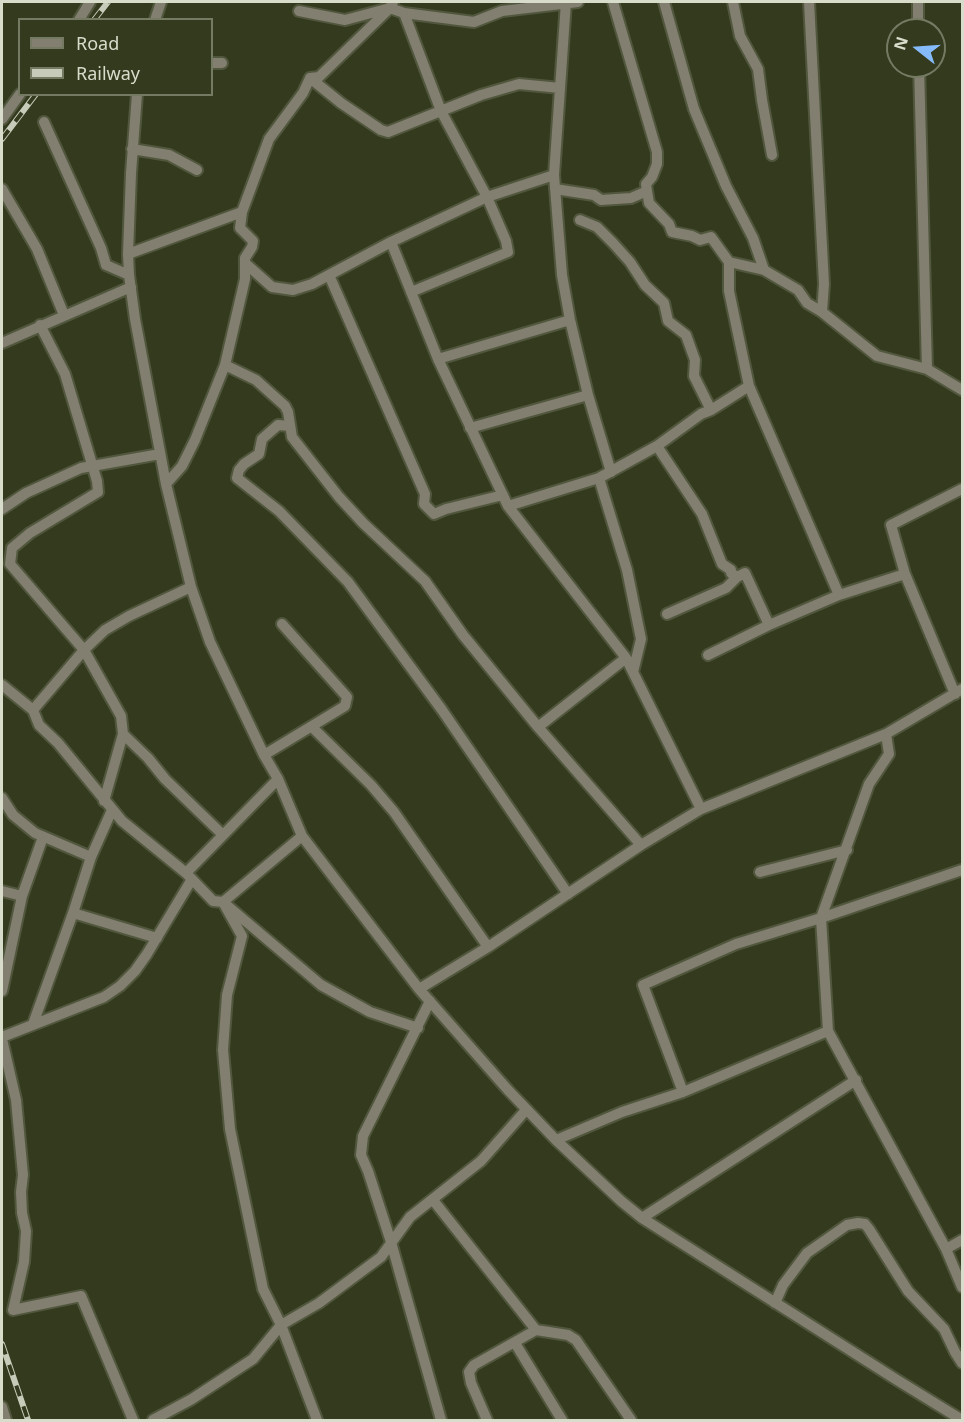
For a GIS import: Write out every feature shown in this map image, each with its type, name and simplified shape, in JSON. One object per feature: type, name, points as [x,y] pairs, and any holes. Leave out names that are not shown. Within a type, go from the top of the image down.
[{"type":"street","points":[[80,18],[90,2]]},
{"type":"street","points":[[156,18],[161,2]]},
{"type":"street","points":[[391,4],[404,13],[474,22],[502,11],[578,2]]},
{"type":"street","points":[[613,2],[657,152],[657,164],[652,177],[646,184],[649,202],[669,224],[672,232],[700,240],[711,237],[729,262],[729,291],[749,386],[839,595]]},
{"type":"street","points":[[664,2],[694,109],[714,159],[753,238],[764,270]]},
{"type":"street","points":[[733,2],[740,36],[758,69],[772,155]]},
{"type":"street","points":[[809,2],[824,284],[822,312]]},
{"type":"street","points":[[918,2],[918,18]]},
{"type":"street","points":[[566,3],[554,175],[562,275],[588,395],[611,472]]},
{"type":"street","points":[[299,11],[345,20],[391,4]]},
{"type":"street","points":[[310,78],[318,77],[391,4]]},
{"type":"street","points":[[404,13],[441,111],[487,197],[506,241],[508,252],[411,292]]},
{"type":"street","points":[[310,78],[341,103],[381,130],[388,132],[481,95],[519,84],[560,88]]},
{"type":"street","points":[[166,484],[182,466],[195,440],[225,365],[245,279],[245,263],[253,241],[240,228],[242,212],[269,140],[303,93],[310,78]]},
{"type":"street","points":[[919,78],[927,369]]},
{"type":"street","points":[[2,119],[19,96]]},
{"type":"street","points":[[137,96],[132,149],[129,275],[166,484],[191,587],[210,642],[264,755],[278,779],[302,836],[419,989],[526,1110],[605,1186],[642,1218],[963,1420]]},
{"type":"street","points":[[44,122],[102,248],[106,265],[129,275]]},
{"type":"street","points":[[132,149],[169,155],[197,170]]},
{"type":"street","points":[[245,263],[272,287],[293,290],[312,284],[391,242],[487,197],[554,175]]},
{"type":"street","points":[[2,189],[37,249],[64,315]]},
{"type":"street","points":[[555,189],[594,195],[601,200],[631,198],[647,191]]},
{"type":"street","points":[[128,254],[242,212]]},
{"type":"street","points":[[580,220],[597,227],[630,262],[645,285],[664,303],[668,321],[686,335],[695,360],[694,376],[711,410]]},
{"type":"street","points":[[391,242],[438,359],[508,506],[626,658],[701,808]]},
{"type":"street","points":[[729,262],[764,270],[798,290],[807,303],[822,312],[877,356],[927,369],[963,390]]},
{"type":"street","points":[[329,275],[425,494],[424,504],[434,514],[446,508],[503,495]]},
{"type":"street","points":[[2,343],[131,287]]},
{"type":"street","points":[[438,359],[570,320]]},
{"type":"street","points":[[33,1024],[73,913],[108,805],[123,734],[121,716],[84,650],[10,564],[12,548],[21,540],[98,492],[93,466],[65,374],[40,325]]},
{"type":"street","points":[[225,365],[256,380],[276,398],[288,412],[292,437],[339,497],[363,523],[425,581],[463,635],[538,727],[640,844]]},
{"type":"street","points":[[508,506],[600,478],[657,446],[701,414],[749,386]]},
{"type":"street","points":[[470,428],[588,395]]},
{"type":"street","points":[[290,426],[278,425],[262,439],[259,454],[244,464],[237,478],[279,511],[348,582],[378,619],[568,894]]},
{"type":"street","points":[[657,446],[702,514],[722,564],[736,577]]},
{"type":"street","points":[[2,509],[26,493],[66,474],[93,466],[160,454]]},
{"type":"street","points":[[600,478],[627,570],[641,639],[633,672]]},
{"type":"street","points":[[419,989],[488,947],[640,844],[701,808],[886,734],[959,692],[904,574],[891,525],[963,489]]},
{"type":"street","points":[[666,614],[726,588],[736,577],[745,573],[769,625]]},
{"type":"street","points":[[708,654],[839,595],[904,574]]},
{"type":"street","points":[[33,710],[84,650],[105,630],[191,587]]},
{"type":"street","points":[[264,755],[345,706],[347,697],[282,624]]},
{"type":"street","points":[[538,727],[626,658]]},
{"type":"street","points":[[2,685],[33,710],[39,725],[58,743],[122,821],[189,876],[213,901],[223,902],[321,985],[370,1012],[418,1028]]},
{"type":"street","points":[[312,727],[371,785],[394,812],[488,947]]},
{"type":"street","points":[[123,734],[148,758],[165,779],[223,835]]},
{"type":"street","points":[[886,734],[889,754],[869,784],[821,918],[828,1031],[946,1249],[963,1287]]},
{"type":"street","points":[[134,1420],[81,1296],[13,1310],[24,1262],[26,1231],[22,1213],[23,1175],[16,1100],[2,1038],[104,998],[120,986],[135,971],[157,938],[189,876],[223,835],[278,779]]},
{"type":"street","points":[[2,798],[13,815],[35,833],[91,856]]},
{"type":"street","points":[[223,902],[302,836]]},
{"type":"street","points":[[2,991],[22,896],[43,837]]},
{"type":"street","points":[[760,872],[847,850]]},
{"type":"street","points":[[683,1092],[643,985],[736,944],[963,870]]},
{"type":"street","points":[[2,891],[22,896]]},
{"type":"street","points":[[223,902],[242,936],[227,995],[223,1050],[230,1129],[263,1289],[281,1325],[317,1420]]},
{"type":"street","points":[[73,913],[157,938]]},
{"type":"street","points":[[430,1001],[363,1136],[361,1155],[391,1242],[441,1420]]},
{"type":"street","points":[[556,1140],[622,1113],[683,1092],[828,1031]]},
{"type":"street","points":[[642,1218],[856,1080]]},
{"type":"street","points":[[153,1420],[192,1399],[253,1359],[281,1325],[319,1303],[381,1257],[410,1217],[481,1161],[526,1110]]},
{"type":"street","points":[[433,1200],[536,1330]]},
{"type":"street","points":[[775,1303],[783,1285],[807,1253],[847,1225],[865,1224],[908,1292],[944,1329],[955,1353],[963,1363]]},
{"type":"street","points":[[946,1249],[963,1240]]},
{"type":"street","points":[[487,1420],[471,1383],[469,1372],[474,1365],[536,1330],[568,1335],[576,1340],[631,1420]]},
{"type":"street","points":[[515,1343],[562,1420]]},
{"type":"street","points":[[2,1407],[6,1420]]},
{"type":"railway","points":[[96,18],[108,2]]},
{"type":"railway","points":[[2,139],[34,96]]},
{"type":"railway","points":[[2,1344],[28,1420]]}]
